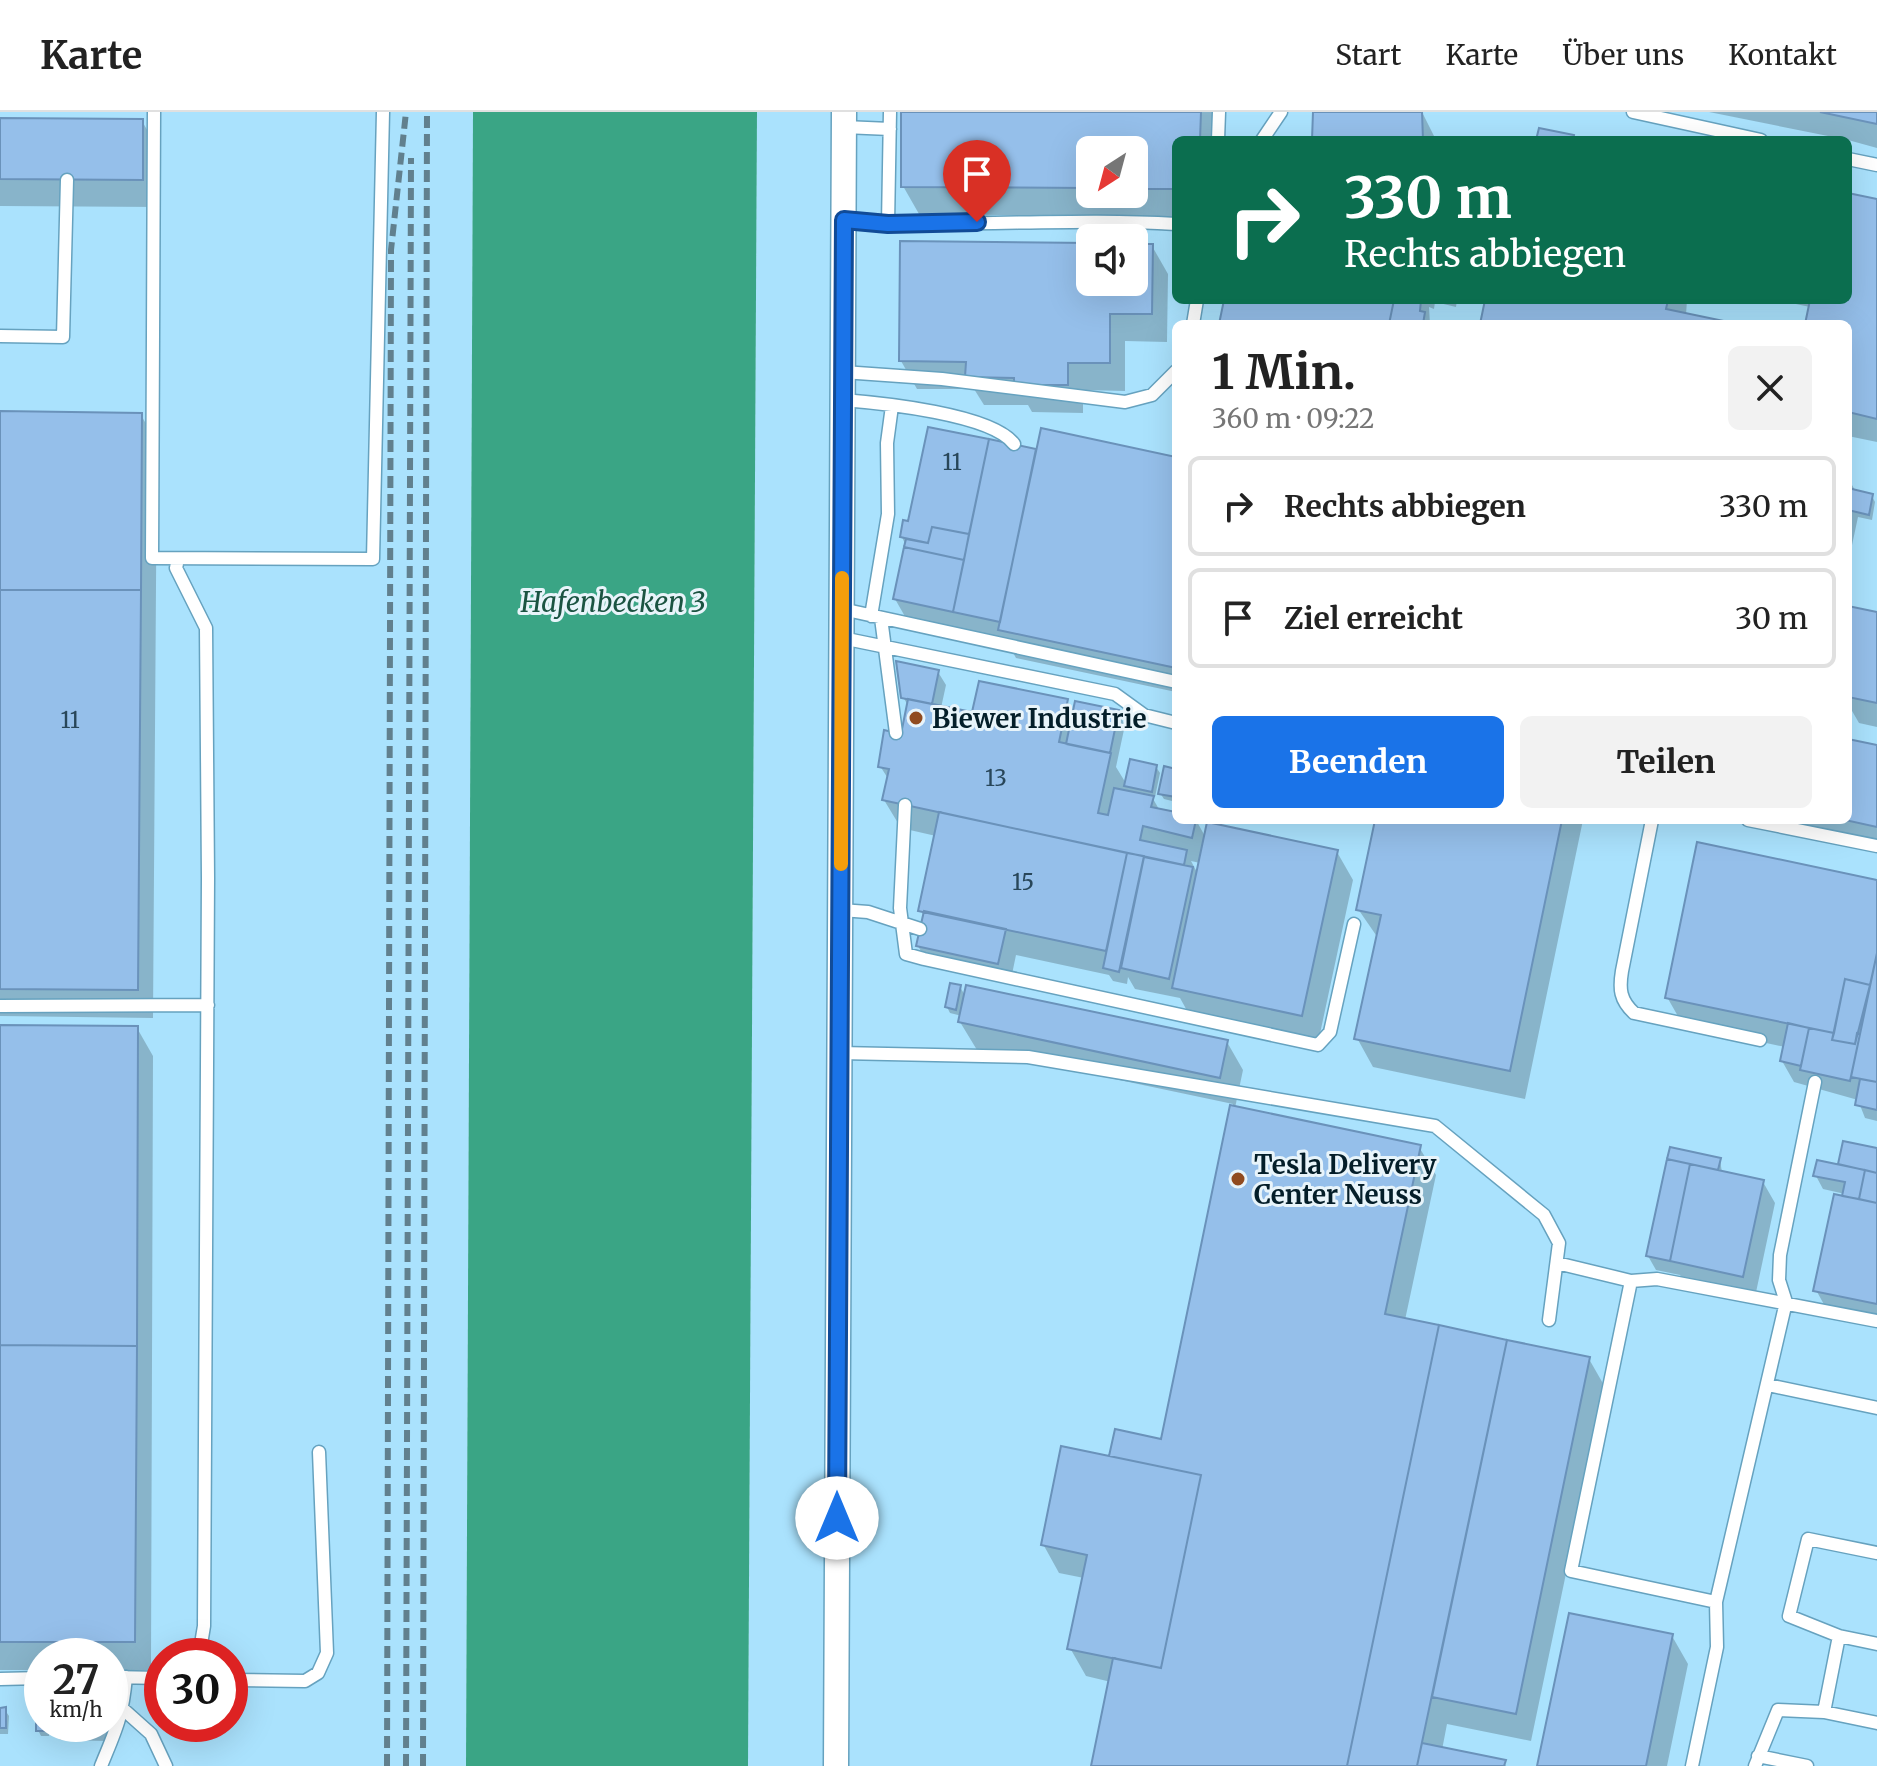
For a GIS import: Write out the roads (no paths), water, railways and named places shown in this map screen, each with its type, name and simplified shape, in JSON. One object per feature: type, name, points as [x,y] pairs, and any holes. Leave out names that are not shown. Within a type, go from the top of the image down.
[{"type":"street","points":[[836,1766],[844,120]]},
{"type":"lane","points":[[154,112],[152,558],[178,559],[373,559],[383,112]]},
{"type":"lane","points":[[888,224],[890,112]]},
{"type":"lane","points":[[1218,136],[1219,112]]},
{"type":"lane","points":[[1265,136],[1281,112]]},
{"type":"lane","points":[[1633,112],[1743,136]]},
{"type":"lane","points":[[844,120],[890,129]]},
{"type":"lane","points":[[1852,160],[1877,165]]},
{"type":"lane","points":[[0,336],[63,337],[67,180]]},
{"type":"lane","points":[[844,220],[888,224],[1095,219],[1172,224]]},
{"type":"lane","points":[[843,372],[942,379],[1125,402],[1152,395],[1172,375]]},
{"type":"lane","points":[[843,400],[985,424],[1008,435],[1014,444]]},
{"type":"lane","points":[[892,406],[887,443],[888,514],[876,617],[885,646],[896,733]]},
{"type":"lane","points":[[178,559],[176,568],[206,628],[208,1005],[202,1638]]},
{"type":"lane","points":[[842,609],[1172,681]]},
{"type":"lane","points":[[842,638],[1115,694],[1144,715],[1172,722]]},
{"type":"lane","points":[[905,805],[902,925],[906,954],[924,959],[1318,1045],[1330,1032],[1354,924]]},
{"type":"lane","points":[[1651,824],[1620,979],[1623,1003],[1634,1013],[1760,1040]]},
{"type":"lane","points":[[1768,824],[1877,846]]},
{"type":"lane","points":[[841,910],[868,912],[920,929]]},
{"type":"lane","points":[[0,1006],[208,1005]]},
{"type":"lane","points":[[840,1053],[1028,1057],[1435,1126],[1544,1215],[1559,1243],[1549,1320]]},
{"type":"lane","points":[[1692,1766],[1717,1647],[1716,1602],[1786,1302],[1779,1280],[1780,1255],[1815,1082]]},
{"type":"lane","points":[[1557,1263],[1631,1281],[1657,1279],[1877,1321]]},
{"type":"lane","points":[[1631,1281],[1571,1571],[1716,1602]]},
{"type":"lane","points":[[1768,1385],[1877,1408]]},
{"type":"lane","points":[[248,1680],[305,1681],[318,1673],[327,1653],[319,1452]]},
{"type":"lane","points":[[1877,1553],[1808,1539],[1789,1616],[1839,1636],[1877,1644]]},
{"type":"lane","points":[[1824,1712],[1839,1636]]},
{"type":"lane","points":[[0,1679],[24,1678]]},
{"type":"lane","points":[[1807,1766],[1756,1761],[1778,1710],[1824,1712],[1877,1723]]},
{"type":"lane","points":[[128,1713],[151,1734],[166,1766]]},
{"type":"lane","points":[[101,1766],[113,1742]]},
{"type":"water","name":"Hafenbecken 3","points":[[473,112],[757,112],[748,1766],[466,1766]]},
{"type":"railway","points":[[387,1766],[391,250],[406,112]]},
{"type":"railway","points":[[423,1766],[427,112]]},
{"type":"railway","points":[[406,1766],[411,158]]},
{"type":"place","name":"Biewer Industrie","points":[[916,718]]},
{"type":"place","name":"Tesla Delivery Center Neuss","points":[[1238,1179]]}]
